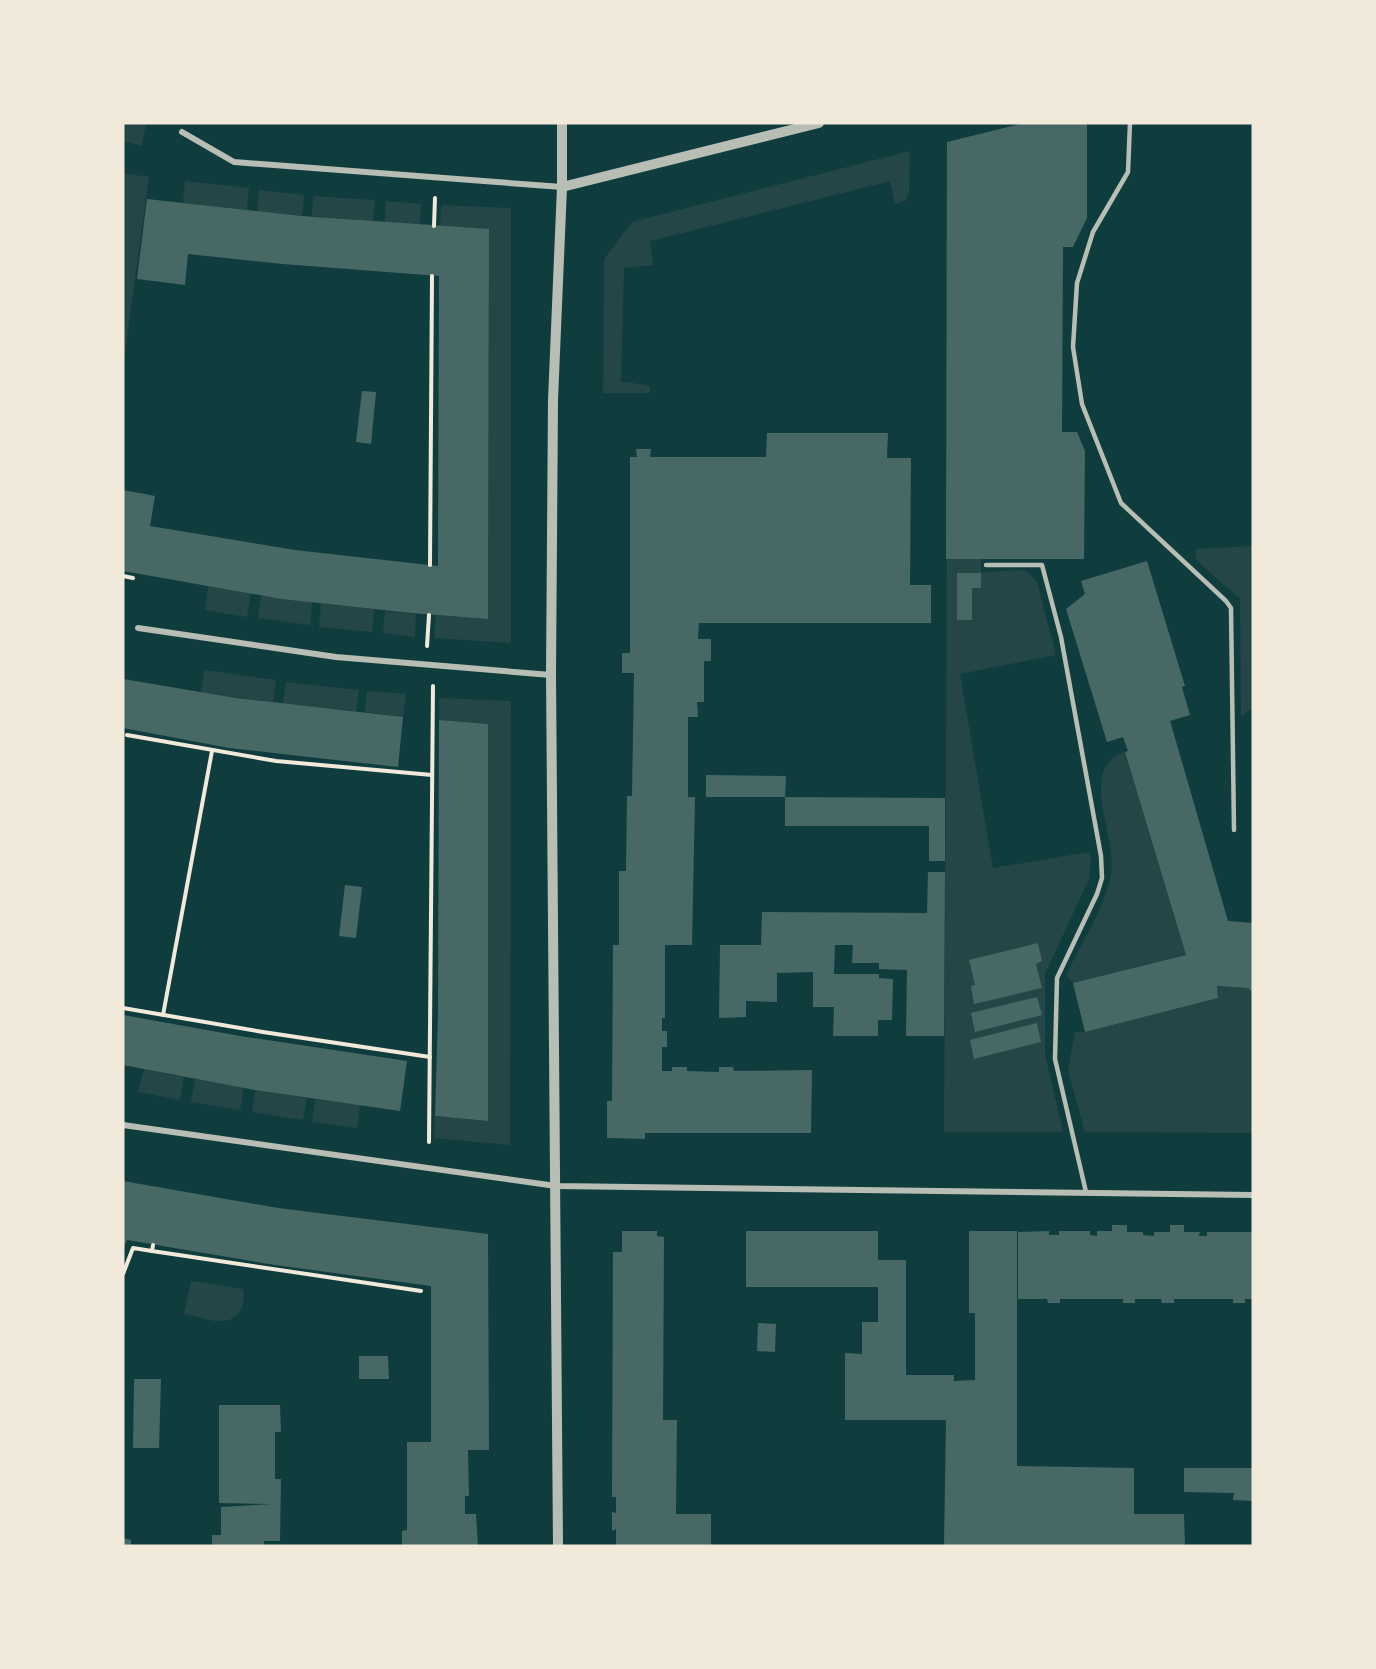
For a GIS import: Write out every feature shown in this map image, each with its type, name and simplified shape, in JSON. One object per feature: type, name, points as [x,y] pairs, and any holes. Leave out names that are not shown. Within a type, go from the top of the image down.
[{"type":"street","points":[[558,1546],[551,675],[553,400],[562,187],[562,123]]},
{"type":"street","points":[[182,132],[234,162],[562,187],[819,123]]},
{"type":"street","points":[[138,628],[336,657],[551,675]]},
{"type":"street","points":[[123,1125],[556,1186],[1253,1195]]},
{"type":"lane","points":[[1130,123],[1128,172],[1093,232],[1077,282],[1073,347],[1082,404],[1122,503],[1231,608],[1234,830]]},
{"type":"lane","points":[[986,565],[1042,565],[1062,637],[1101,856],[1102,878],[1097,894],[1056,978],[1055,1059],[1086,1192]]},
{"type":"path","points":[[434,226],[435,198]]},
{"type":"path","points":[[430,565],[432,276]]},
{"type":"path","points":[[123,576],[133,578]]},
{"type":"path","points":[[427,646],[429,615]]},
{"type":"path","points":[[429,1142],[433,686]]},
{"type":"path","points":[[127,735],[276,761],[432,776]]},
{"type":"path","points":[[163,1015],[212,751]]},
{"type":"path","points":[[123,1008],[430,1057]]},
{"type":"path","points":[[152,1251],[153,1245]]},
{"type":"path","points":[[123,1274],[133,1248],[421,1291]]},
{"type":"shaded area","points":[[123,123],[146,123],[142,146],[123,141]]},
{"type":"shaded area","points":[[910,151],[909,192],[905,201],[895,204],[890,181],[650,241],[653,265],[624,268],[621,381],[650,386],[650,393],[603,393],[604,259],[632,222]]},
{"type":"shaded area","points":[[123,173],[149,177],[123,367]]},
{"type":"shaded area","points":[[185,181],[249,188],[247,210],[183,203]]},
{"type":"shaded area","points":[[259,190],[304,195],[302,216],[257,211]]},
{"type":"shaded area","points":[[313,196],[375,200],[373,221],[312,216]]},
{"type":"shaded area","points":[[386,201],[421,204],[420,225],[385,222]]},
{"type":"shaded area","points":[[441,205],[511,208],[511,643],[434,638],[436,615],[488,619],[489,229],[440,226]]},
{"type":"shaded area","points":[[1253,546],[1253,707],[1241,717],[1240,599],[1197,561],[1195,549]]},
{"type":"shaded area","points":[[947,559],[981,559],[981,572],[1026,570],[1037,582],[1056,655],[960,674],[993,868],[1089,852],[1091,860],[1089,879],[1045,974],[1045,1054],[1063,1132],[944,1132]]},
{"type":"shaded area","points":[[208,586],[251,593],[247,617],[205,610]]},
{"type":"shaded area","points":[[261,595],[312,602],[310,625],[258,618]]},
{"type":"shaded area","points":[[321,604],[374,609],[372,632],[319,627]]},
{"type":"shaded area","points":[[385,611],[416,614],[415,637],[383,633]]},
{"type":"shaded area","points":[[204,670],[276,680],[273,702],[201,693]]},
{"type":"shaded area","points":[[286,682],[359,690],[356,711],[283,704]]},
{"type":"shaded area","points":[[367,691],[406,694],[403,717],[365,712]]},
{"type":"shaded area","points":[[439,698],[511,701],[510,1145],[434,1138],[435,1116],[488,1121],[488,724],[439,720]]},
{"type":"shaded area","points":[[1125,752],[1186,955],[1073,983],[1066,975],[1104,899],[1111,874],[1112,859],[1102,805],[1103,772],[1111,760]]},
{"type":"shaded area","points":[[1217,986],[1249,988],[1253,991],[1253,1133],[1085,1132],[1068,1071],[1075,1032],[1085,1032],[1218,998]]},
{"type":"shaded area","points":[[144,1069],[184,1077],[180,1100],[138,1092]]},
{"type":"shaded area","points":[[195,1079],[244,1087],[240,1110],[191,1102]]},
{"type":"shaded area","points":[[255,1090],[307,1098],[303,1120],[252,1112]]},
{"type":"shaded area","points":[[315,1099],[360,1105],[357,1128],[312,1122]]},
{"type":"shaded area","points":[[191,1281],[243,1289],[244,1300],[238,1314],[229,1320],[218,1321],[184,1314]]},
{"type":"building","points":[[1024,123],[1087,123],[1087,218],[1073,247],[1063,247],[1062,432],[1077,432],[1085,451],[1084,559],[946,559],[947,142]]},
{"type":"building","points":[[147,199],[302,216],[489,229],[488,619],[282,599],[123,571],[123,490],[155,496],[150,526],[295,550],[438,566],[439,276],[188,254],[185,285],[137,279]]},
{"type":"building","points":[[362,391],[376,392],[371,444],[356,442]]},
{"type":"building","points":[[767,433],[888,433],[887,458],[911,458],[910,585],[931,585],[931,623],[699,623],[698,639],[711,639],[711,661],[704,661],[704,702],[697,702],[698,717],[688,717],[688,797],[695,797],[692,945],[665,945],[665,1018],[662,1018],[662,1031],[667,1031],[667,1047],[662,1047],[662,1071],[672,1071],[672,1067],[687,1067],[687,1071],[719,1072],[719,1067],[733,1067],[734,1071],[812,1070],[811,1133],[645,1133],[645,1139],[607,1138],[607,1101],[612,1101],[613,945],[619,945],[619,871],[626,871],[627,796],[632,796],[634,673],[622,673],[622,653],[630,653],[630,457],[637,457],[636,449],[651,449],[650,457],[766,457]]},
{"type":"building","points":[[1147,561],[1185,686],[1182,687],[1190,715],[1170,721],[1228,921],[1253,923],[1253,991],[1249,988],[1217,986],[1218,998],[1085,1032],[1073,983],[1186,955],[1125,752],[1128,751],[1123,737],[1107,742],[1066,609],[1085,594],[1081,581]]},
{"type":"building","points":[[957,573],[981,573],[981,588],[972,588],[972,620],[957,620]]},
{"type":"building","points":[[123,679],[236,698],[403,717],[398,767],[229,748],[123,728]]},
{"type":"building","points":[[439,720],[488,724],[488,1121],[435,1116],[438,1017]]},
{"type":"building","points":[[706,775],[786,776],[785,797],[706,797]]},
{"type":"building","points":[[785,797],[945,798],[945,861],[929,861],[929,826],[785,826]]},
{"type":"building","points":[[928,872],[945,872],[944,1036],[906,1036],[907,970],[879,969],[879,963],[852,963],[853,945],[835,945],[834,974],[879,974],[879,978],[893,979],[892,1020],[878,1020],[878,1036],[833,1036],[834,1007],[813,1007],[813,972],[777,973],[777,1002],[746,1001],[746,1017],[719,1018],[720,945],[761,945],[762,912],[927,913]]},
{"type":"building","points":[[345,885],[362,887],[356,938],[339,936]]},
{"type":"building","points":[[1038,943],[1042,961],[1036,964],[1042,988],[974,1004],[971,986],[975,985],[969,960]]},
{"type":"building","points":[[1037,997],[1042,1015],[975,1032],[971,1013]]},
{"type":"building","points":[[123,1015],[240,1036],[407,1061],[400,1111],[255,1090],[123,1065]]},
{"type":"building","points":[[1037,1023],[1041,1042],[974,1059],[970,1040]]},
{"type":"building","points":[[123,1181],[278,1208],[488,1234],[489,1450],[468,1450],[469,1496],[465,1496],[465,1514],[476,1514],[478,1546],[402,1546],[402,1531],[407,1530],[407,1442],[431,1442],[431,1286],[275,1265],[127,1240],[123,1249]]},
{"type":"building","points":[[1112,1225],[1127,1225],[1127,1232],[1143,1232],[1143,1235],[1154,1236],[1154,1232],[1170,1232],[1170,1225],[1184,1225],[1184,1232],[1200,1232],[1199,1236],[1207,1236],[1207,1232],[1253,1232],[1253,1299],[1245,1299],[1245,1303],[1233,1303],[1233,1299],[1174,1299],[1174,1303],[1162,1303],[1161,1299],[1135,1299],[1135,1303],[1123,1303],[1123,1299],[1060,1299],[1060,1303],[1048,1303],[1047,1299],[1018,1299],[1018,1232],[1049,1231],[1049,1235],[1059,1235],[1059,1231],[1090,1231],[1090,1235],[1097,1236],[1097,1231],[1112,1231]]},
{"type":"building","points":[[622,1231],[657,1231],[657,1236],[664,1237],[663,1420],[677,1420],[676,1514],[711,1514],[711,1546],[616,1546],[616,1529],[612,1531],[612,1512],[616,1513],[616,1497],[612,1497],[613,1252],[622,1252]]},
{"type":"building","points":[[746,1231],[878,1231],[878,1260],[906,1260],[906,1375],[954,1375],[954,1381],[975,1380],[975,1313],[969,1313],[969,1231],[1017,1231],[1017,1466],[1134,1468],[1134,1514],[1184,1514],[1185,1546],[944,1546],[946,1420],[845,1420],[845,1353],[862,1354],[862,1322],[878,1322],[878,1287],[746,1287]]},
{"type":"building","points":[[758,1323],[776,1324],[775,1352],[757,1351]]},
{"type":"building","points":[[359,1356],[388,1356],[389,1379],[359,1379]]},
{"type":"building","points":[[134,1379],[161,1379],[159,1448],[133,1448]]},
{"type":"building","points":[[219,1405],[280,1405],[281,1432],[275,1432],[275,1479],[281,1479],[280,1541],[264,1541],[264,1546],[212,1546],[212,1535],[221,1535],[221,1507],[273,1504],[219,1503]]},
{"type":"building","points":[[1184,1468],[1253,1468],[1253,1501],[1233,1500],[1234,1493],[1184,1492]]},
{"type":"building","points":[[123,1538],[131,1540],[131,1546],[123,1546]]}]
